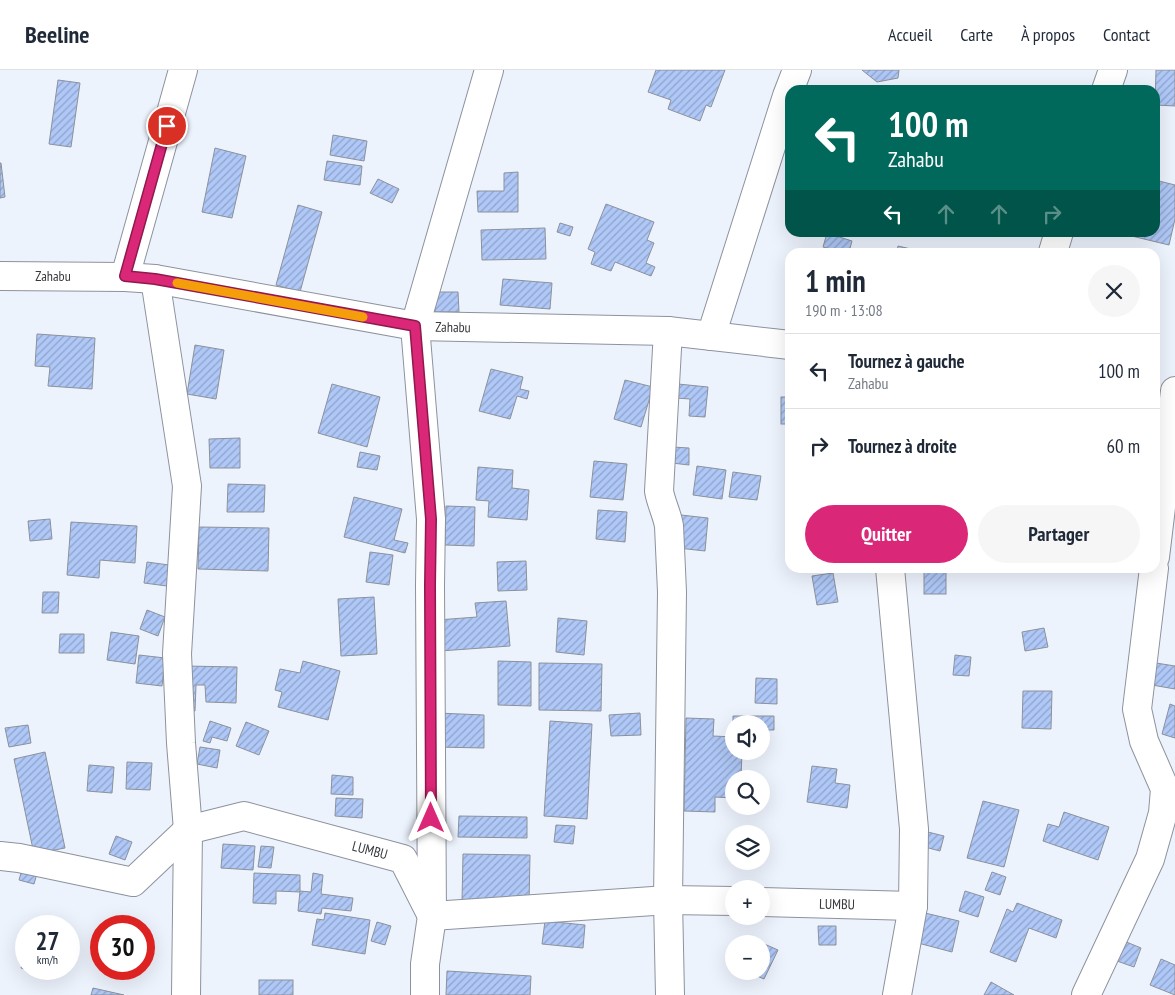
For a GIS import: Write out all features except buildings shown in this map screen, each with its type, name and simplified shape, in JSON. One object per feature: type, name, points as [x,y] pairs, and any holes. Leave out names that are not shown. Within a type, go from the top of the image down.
[{"type":"street","points":[[125,276],[183,70]]},
{"type":"street","points":[[426,995],[425,964],[432,916],[431,519],[415,326],[489,70]]},
{"type":"street","points":[[791,85],[797,70]]},
{"type":"street","points":[[1108,85],[1113,70]]},
{"type":"street","points":[[711,336],[785,102]]},
{"type":"street","name":"Zahabu","points":[[0,276],[125,276],[155,279],[415,326],[668,331],[785,344]]},
{"type":"street","points":[[155,279],[187,486],[177,654],[181,743],[188,830],[186,995]]},
{"type":"street","points":[[668,331],[658,491],[669,526],[672,592],[668,900],[670,995]]},
{"type":"street","points":[[1160,389],[1175,391],[1160,516]]},
{"type":"street","points":[[890,573],[914,829],[914,906],[897,995]]},
{"type":"street","points":[[1086,995],[1150,859],[1163,813],[1166,789],[1144,741],[1137,709],[1153,573]]},
{"type":"street","name":"LUMBU","points":[[0,856],[19,858],[133,882],[188,830],[244,816],[403,860],[432,916]]},
{"type":"street","points":[[432,916],[668,900],[725,901]]},
{"type":"street","name":"LUMBU","points":[[770,902],[914,906]]},
{"type":"slow traffic","points":[[177,283],[363,317]]},
{"type":"route","points":[[167,126],[125,276],[155,279],[415,326],[431,519],[431,818]]}]
